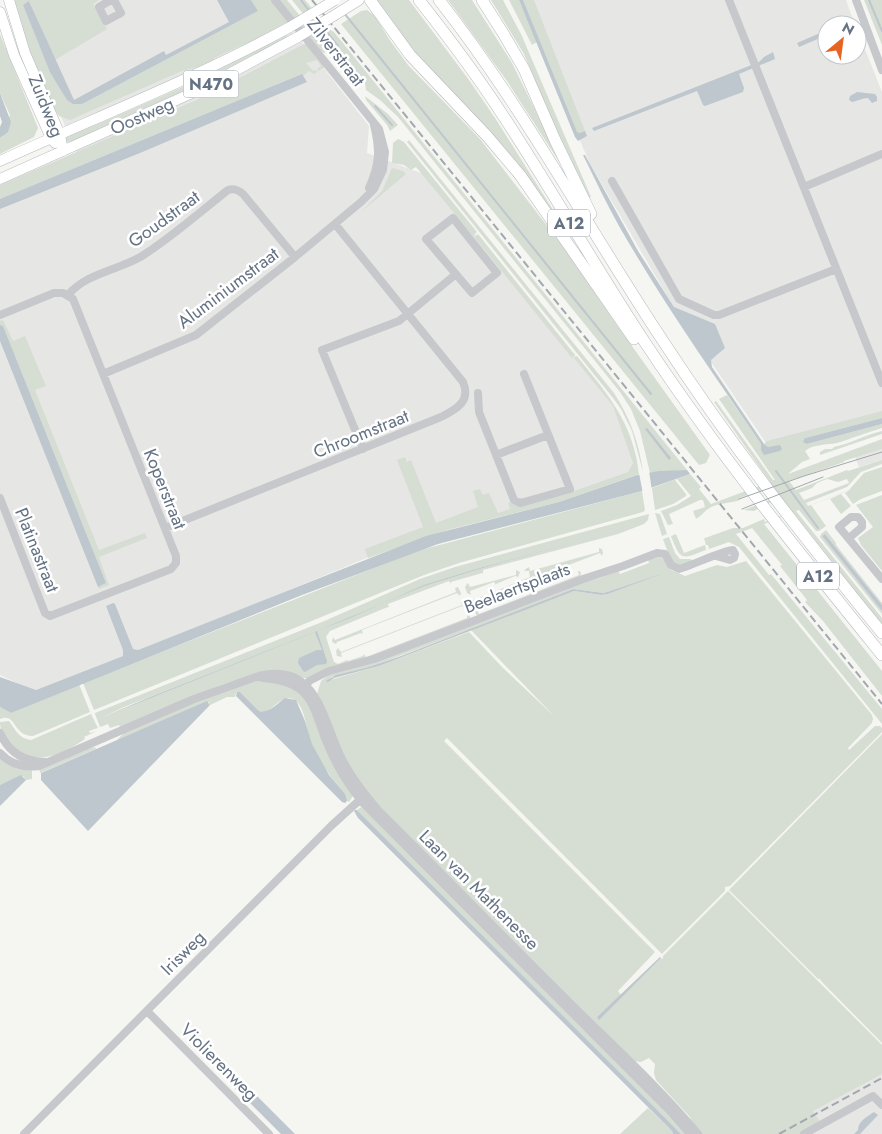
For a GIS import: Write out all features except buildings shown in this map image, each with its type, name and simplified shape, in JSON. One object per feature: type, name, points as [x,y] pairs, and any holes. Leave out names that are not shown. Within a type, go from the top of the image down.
[{"type":"highway","name":"A12","points":[[370,0],[410,55],[488,136],[514,167],[643,353],[718,447],[775,523],[882,655]]},
{"type":"highway","name":"A12","points":[[419,0],[495,104],[629,318],[718,447]]},
{"type":"highway","name":"A12","points":[[439,0],[515,106],[622,278],[692,385],[746,460],[882,634]]},
{"type":"highway","name":"A12","points":[[482,0],[524,69],[563,158],[622,278]]},
{"type":"main road","name":"Zuidweg","points":[[9,0],[25,53],[62,151]]},
{"type":"main road","name":"Oostweg","points":[[0,161],[216,65],[290,27],[335,0]]},
{"type":"main road","name":"Oostweg","points":[[0,178],[201,90],[298,37],[355,2]]},
{"type":"main road","name":"Zuidweg","points":[[0,12],[14,54],[56,136]]},
{"type":"street","name":"Zilverstraat","points":[[275,0],[373,123],[379,160],[375,177],[366,197],[335,224]]},
{"type":"street","points":[[730,0],[882,383]]},
{"type":"street","points":[[856,0],[882,70]]},
{"type":"street","points":[[804,187],[882,154]]},
{"type":"street","points":[[612,181],[679,299],[714,315],[719,315],[836,269]]},
{"type":"street","name":"Goudstraat","points":[[0,315],[54,293],[68,294],[83,282],[140,257],[231,189],[243,194],[295,257]]},
{"type":"street","points":[[453,218],[497,273],[472,293],[456,274],[426,239],[453,218]]},
{"type":"street","name":"Aluminiumstraat","points":[[103,374],[196,335],[335,224]]},
{"type":"street","name":"Chroomstraat","points":[[165,528],[441,418],[456,408],[465,398],[466,392],[463,382],[335,224]]},
{"type":"street","points":[[364,449],[322,350],[399,321],[456,274]]},
{"type":"street","name":"Koperstraat","points":[[45,613],[54,616],[171,569],[176,563],[176,556],[76,306],[68,294]]},
{"type":"street","points":[[478,392],[479,412],[514,500],[524,502],[570,489],[524,374]]},
{"type":"street","points":[[496,456],[548,435]]},
{"type":"street","name":"Platinastraat","points":[[0,498],[45,613]]},
{"type":"street","points":[[849,538],[862,527],[860,519],[852,517],[839,527],[882,579]]},
{"type":"street","name":"Beelaertsplaats","points":[[307,690],[322,675],[333,670],[378,658],[583,579],[657,553],[664,554],[671,565],[679,569],[716,556]]},
{"type":"street","name":"Laan van Mathenesse","points":[[0,753],[14,764],[24,767],[39,766],[194,699],[256,678],[281,680],[307,690],[336,762],[363,797],[671,1112],[690,1134]]},
{"type":"street","points":[[0,733],[4,742],[17,756],[32,761],[48,762]]},
{"type":"street","name":"Laan van Mathenesse","points":[[363,797],[651,1081],[677,1108],[698,1134]]},
{"type":"street","name":"Irisweg","points":[[24,1134],[363,797]]},
{"type":"street","name":"Violierenweg","points":[[146,1011],[269,1134]]},
{"type":"street","points":[[804,1134],[873,1096],[882,1105]]},
{"type":"shaded area","points":[[12,0],[99,0],[93,4],[107,29],[55,60],[30,2],[23,5],[60,89],[67,100],[82,104],[258,11],[251,0],[271,0],[289,22],[270,35],[214,58],[215,62],[182,71],[70,120],[59,116],[54,109],[22,34]]},
{"type":"shaded area","points":[[21,0],[264,0],[312,53],[369,126],[367,153],[426,175],[584,366],[614,407],[638,473],[543,504],[408,541],[255,604],[34,691],[0,675],[0,191],[80,160],[27,39]]},
{"type":"shaded area","points":[[217,0],[251,0],[258,11],[82,104],[73,104],[67,100],[50,72],[23,5],[29,1],[74,100],[164,51],[166,55],[229,22]]},
{"type":"shaded area","points":[[280,0],[287,0],[328,50],[324,53],[320,50]]},
{"type":"shaded area","points":[[292,0],[305,0],[329,29],[334,32],[687,470],[650,473],[640,431],[631,409],[620,392],[398,117],[366,90],[365,83],[351,73]]},
{"type":"shaded area","points":[[376,0],[409,0],[495,118],[560,221],[544,200],[423,64]]},
{"type":"shaded area","points":[[448,0],[472,0],[512,63],[565,171],[507,81]]},
{"type":"shaded area","points":[[491,0],[503,0],[521,34],[591,197],[588,198],[556,131],[524,54]]},
{"type":"shaded area","points":[[509,0],[519,0],[537,42],[532,45]]},
{"type":"shaded area","points":[[519,0],[523,0],[577,132],[585,131],[587,136],[578,141],[575,137]]},
{"type":"shaded area","points":[[520,0],[846,0],[851,15],[817,15],[817,65],[867,65],[867,54],[882,92],[882,414],[768,446],[673,306],[590,164]]},
{"type":"shaded area","points":[[523,0],[534,0],[585,131],[577,132],[572,122]]},
{"type":"shaded area","points":[[864,0],[882,0],[882,45]]},
{"type":"shaded area","points":[[367,10],[375,16],[408,65],[480,139],[565,249],[710,455],[706,463],[699,465],[341,24],[361,11]]},
{"type":"shaded area","points":[[0,34],[38,128],[34,137],[0,154],[0,138],[10,115],[0,93]]},
{"type":"shaded area","points":[[285,34],[287,37],[199,84],[100,128],[78,141],[66,142],[66,138],[197,81]]},
{"type":"shaded area","points":[[817,34],[817,39],[799,47],[797,43]]},
{"type":"shaded area","points":[[306,43],[325,67],[318,71],[317,69],[321,66],[317,60],[306,63],[313,71],[316,70],[317,72],[314,74],[309,71],[303,76],[301,74],[0,199],[0,185],[201,98]]},
{"type":"shaded area","points":[[773,52],[775,59],[739,74],[744,88],[743,92],[705,106],[697,91],[594,131],[592,128],[759,62]]},
{"type":"shaded area","points":[[302,74],[307,82],[140,153],[0,209],[0,199]]},
{"type":"shaded area","points":[[857,92],[875,94],[877,101],[872,103],[868,98],[852,102],[849,100],[850,96]]},
{"type":"shaded area","points":[[0,93],[11,122],[8,132],[0,138],[2,122],[0,116]]},
{"type":"shaded area","points":[[365,96],[388,114],[398,125],[390,131],[366,100]]},
{"type":"shaded area","points":[[398,139],[404,142],[477,232],[473,236],[416,167],[411,170],[404,165],[392,163],[393,143]]},
{"type":"shaded area","points":[[409,140],[614,393],[633,431],[643,472],[632,431],[621,409],[407,142]]},
{"type":"shaded area","points":[[583,155],[585,155],[638,251],[674,307],[715,324],[725,348],[711,360],[712,367],[764,444],[768,447],[780,445],[782,449],[780,451],[764,455],[761,450],[761,444],[635,254]]},
{"type":"shaded area","points":[[392,168],[403,171],[406,174],[360,213],[382,191]]},
{"type":"shaded area","points":[[478,234],[575,355],[572,358],[474,237]]},
{"type":"shaded area","points":[[3,320],[13,341],[25,336],[46,386],[35,390],[99,550],[145,533],[147,538],[99,557],[109,585],[99,589],[98,587],[106,583],[3,326],[0,325],[0,321]]},
{"type":"shaded area","points":[[0,325],[3,326],[106,583],[98,587],[0,341]]},
{"type":"shaded area","points":[[577,356],[609,397],[625,424],[636,456],[639,474],[559,502],[447,530],[368,558],[365,549],[423,527],[397,460],[405,457],[407,462],[411,460],[436,523],[478,507],[473,491],[480,489],[483,495],[489,493],[498,513],[510,509],[508,503],[512,502],[516,506],[523,505],[563,495],[628,472],[633,463],[613,406],[574,358]]},
{"type":"shaded area","points":[[727,395],[761,444],[761,450],[781,446],[768,447],[764,444],[767,441],[882,411],[882,418],[805,438],[807,444],[882,424],[882,428],[837,443],[808,449],[805,451],[810,459],[802,462],[788,474],[882,439],[882,449],[789,481],[796,490],[847,470],[882,460],[882,464],[861,472],[847,487],[806,503],[808,506],[849,490],[864,473],[882,467],[882,491],[853,504],[845,493],[850,490],[811,505],[826,526],[819,531],[816,531],[799,510],[796,511],[882,618],[882,625],[793,512],[764,524],[882,671],[882,696],[823,621],[805,602],[807,600],[780,566],[782,565],[752,528],[736,534],[882,709],[882,724],[739,547],[729,542],[709,549],[708,545],[706,545],[704,538],[733,528],[743,528],[764,519],[765,522],[792,512],[781,497],[754,511],[744,510],[780,496],[773,486],[739,498],[740,500],[712,507],[696,519],[693,511],[705,507],[703,500],[700,500],[669,514],[673,524],[668,525],[661,511],[677,505],[691,496],[677,479],[675,480],[686,496],[673,504],[655,510],[652,488],[690,474],[701,487],[699,489],[711,504],[770,482],[714,402],[716,401],[773,480],[775,480],[719,399]],"holes":[[[827,479],[838,482],[847,479],[849,483],[804,500],[799,493]]]},
{"type":"shaded area","points":[[882,418],[882,424],[807,444],[803,442],[805,438]]},
{"type":"shaded area","points":[[647,428],[671,458],[669,460],[645,429]]},
{"type":"shaded area","points":[[882,431],[882,434],[820,455],[820,452],[825,449],[832,449]]},
{"type":"shaded area","points":[[882,449],[882,460],[859,467],[855,457]]},
{"type":"shaded area","points":[[687,470],[690,474],[642,491],[438,544],[302,595],[11,713],[0,707],[0,677],[36,690],[123,656],[123,650],[106,606],[113,603],[133,649],[138,650],[426,536],[559,502],[637,475],[659,471]]},
{"type":"shaded area","points":[[642,491],[645,510],[643,512],[459,563],[424,575],[94,710],[83,683],[417,551]]},
{"type":"shaded area","points":[[841,494],[851,506],[841,514],[830,499]]},
{"type":"shaded area","points":[[882,495],[882,571],[861,545],[858,538],[873,527],[856,505]]},
{"type":"shaded area","points":[[655,513],[660,514],[667,534],[662,536]]},
{"type":"shaded area","points":[[649,514],[648,520],[644,524],[618,534],[483,570],[483,574],[451,582],[451,584],[449,581],[388,604],[389,608],[330,631],[326,637],[334,662],[338,664],[363,656],[364,654],[366,657],[467,618],[467,614],[470,616],[470,619],[375,656],[331,667],[307,678],[252,676],[224,684],[120,727],[119,725],[110,728],[108,724],[100,727],[95,713],[322,622],[420,579],[455,567]],"holes":[[[625,528],[490,566],[427,585],[483,567]],[[244,660],[101,718],[124,707]]]},
{"type":"shaded area","points":[[625,528],[424,586],[385,603],[424,585]]},
{"type":"shaded area","points":[[826,530],[882,605],[825,534],[822,536],[882,611],[882,614],[820,537]]},
{"type":"shaded area","points":[[676,534],[684,553],[705,545],[706,550],[683,556],[677,550],[671,536]]},
{"type":"shaded area","points":[[825,534],[882,605],[882,611],[822,536]]},
{"type":"shaded area","points":[[669,537],[675,553],[680,559],[691,559],[692,561],[680,566],[671,561],[663,539]]},
{"type":"shaded area","points":[[599,548],[602,549],[602,556],[600,553],[475,601],[475,606],[471,604],[473,599],[530,577],[529,571],[524,571],[529,567],[530,571],[599,552]]},
{"type":"shaded area","points":[[658,557],[664,559],[671,570],[685,576],[717,565],[727,567],[746,561],[872,715],[872,723],[848,748],[849,750],[875,726],[882,728],[882,732],[730,886],[725,887],[725,891],[662,954],[447,738],[444,741],[655,952],[618,991],[621,995],[597,1017],[599,1019],[661,958],[663,959],[663,956],[728,891],[882,1045],[882,1074],[813,1111],[820,1122],[799,1134],[700,1134],[689,1116],[656,1080],[654,1073],[655,1064],[649,1058],[641,1062],[634,1061],[373,800],[351,771],[317,694],[321,681],[330,674],[588,581],[618,571],[620,574],[649,563],[648,560]],"holes":[[[659,575],[608,594],[601,595],[574,591],[473,628],[573,589],[604,593]],[[471,629],[554,716],[502,667],[469,632],[379,666],[330,680],[331,677],[367,668]]]},
{"type":"shaded area","points":[[516,570],[520,572],[518,577],[515,576],[496,585],[494,582],[470,591],[471,595],[467,593],[465,587],[468,583],[470,587],[516,575]]},
{"type":"shaded area","points":[[578,571],[581,574],[580,577],[478,616],[475,613],[477,610],[479,614],[579,575]]},
{"type":"shaded area","points":[[659,575],[608,594],[601,595],[574,591],[379,666],[334,678],[328,682],[326,681],[336,675],[366,668],[401,656],[573,589],[604,593]]},
{"type":"shaded area","points":[[458,587],[461,593],[460,596],[457,593],[362,630],[363,634],[361,633],[336,644],[332,642],[333,637],[335,640],[456,592],[455,588]]},
{"type":"shaded area","points":[[461,601],[465,602],[467,607],[465,609],[462,606],[341,653],[342,657],[337,656],[336,651],[338,648],[341,652],[462,605]]},
{"type":"shaded area","points":[[385,603],[350,618],[317,631]]},
{"type":"shaded area","points":[[317,631],[327,661],[326,664],[317,665],[305,672],[298,663],[299,658],[317,650],[322,650],[315,632],[101,718],[150,697]]},
{"type":"shaded area","points":[[259,680],[290,685],[307,699],[353,796],[349,802],[316,753],[300,706],[293,699],[284,699],[263,712],[259,711],[240,692],[236,693],[235,697],[227,697],[210,705],[209,702],[116,741],[123,732],[188,704]]},
{"type":"shaded area","points":[[79,684],[90,712],[33,736],[21,732],[9,719],[0,719],[0,707],[11,713]]},
{"type":"shaded area","points":[[237,692],[240,692],[262,712],[273,708],[285,698],[296,700],[312,744],[329,775],[345,794],[347,801],[345,803],[236,696]]},
{"type":"shaded area","points":[[207,701],[210,705],[88,831],[41,780],[41,773]]},
{"type":"shaded area","points":[[91,714],[98,728],[89,731],[90,733],[97,731],[84,737],[85,739],[67,750],[48,757],[38,758],[19,752],[5,737],[0,726],[0,722],[9,721],[20,735],[31,740]]},
{"type":"shaded area","points":[[882,734],[882,1043],[729,890]]},
{"type":"shaded area","points":[[95,747],[96,749],[40,773],[39,768],[79,751]]},
{"type":"shaded area","points":[[0,756],[30,769],[32,771],[32,779],[26,780],[23,776],[0,785]]},
{"type":"shaded area","points":[[21,775],[26,780],[0,806],[0,785]]},
{"type":"shaded area","points":[[361,807],[688,1134],[681,1134],[649,1103],[357,810]]},
{"type":"shaded area","points":[[355,810],[681,1134],[673,1134],[358,818]]},
{"type":"shaded area","points":[[661,958],[599,1020],[597,1017]]},
{"type":"shaded area","points":[[217,1056],[295,1134],[281,1134],[210,1063]]},
{"type":"shaded area","points":[[882,1057],[882,1134],[739,1134]]},
{"type":"shaded area","points":[[648,1108],[673,1134],[620,1134]]},
{"type":"shaded area","points":[[874,1112],[878,1115],[860,1134],[854,1134],[861,1122]]},
{"type":"pier","points":[[649,471],[652,491],[643,494],[639,473]]},
{"type":"waterway","points":[[301,0],[310,12]]},
{"type":"waterway","points":[[869,0],[882,31]]},
{"type":"waterway","points":[[344,13],[651,394]]},
{"type":"waterway","points":[[323,27],[338,46]]},
{"type":"waterway","points":[[375,106],[392,125]]},
{"type":"waterway","points":[[776,471],[818,528]]},
{"type":"tram line","points":[[739,499],[804,476],[882,452]]},
{"type":"tram line","points":[[742,509],[823,477]]},
{"type":"railway","points":[[312,0],[882,704]]},
{"type":"railway","points":[[779,1134],[882,1078]]}]
